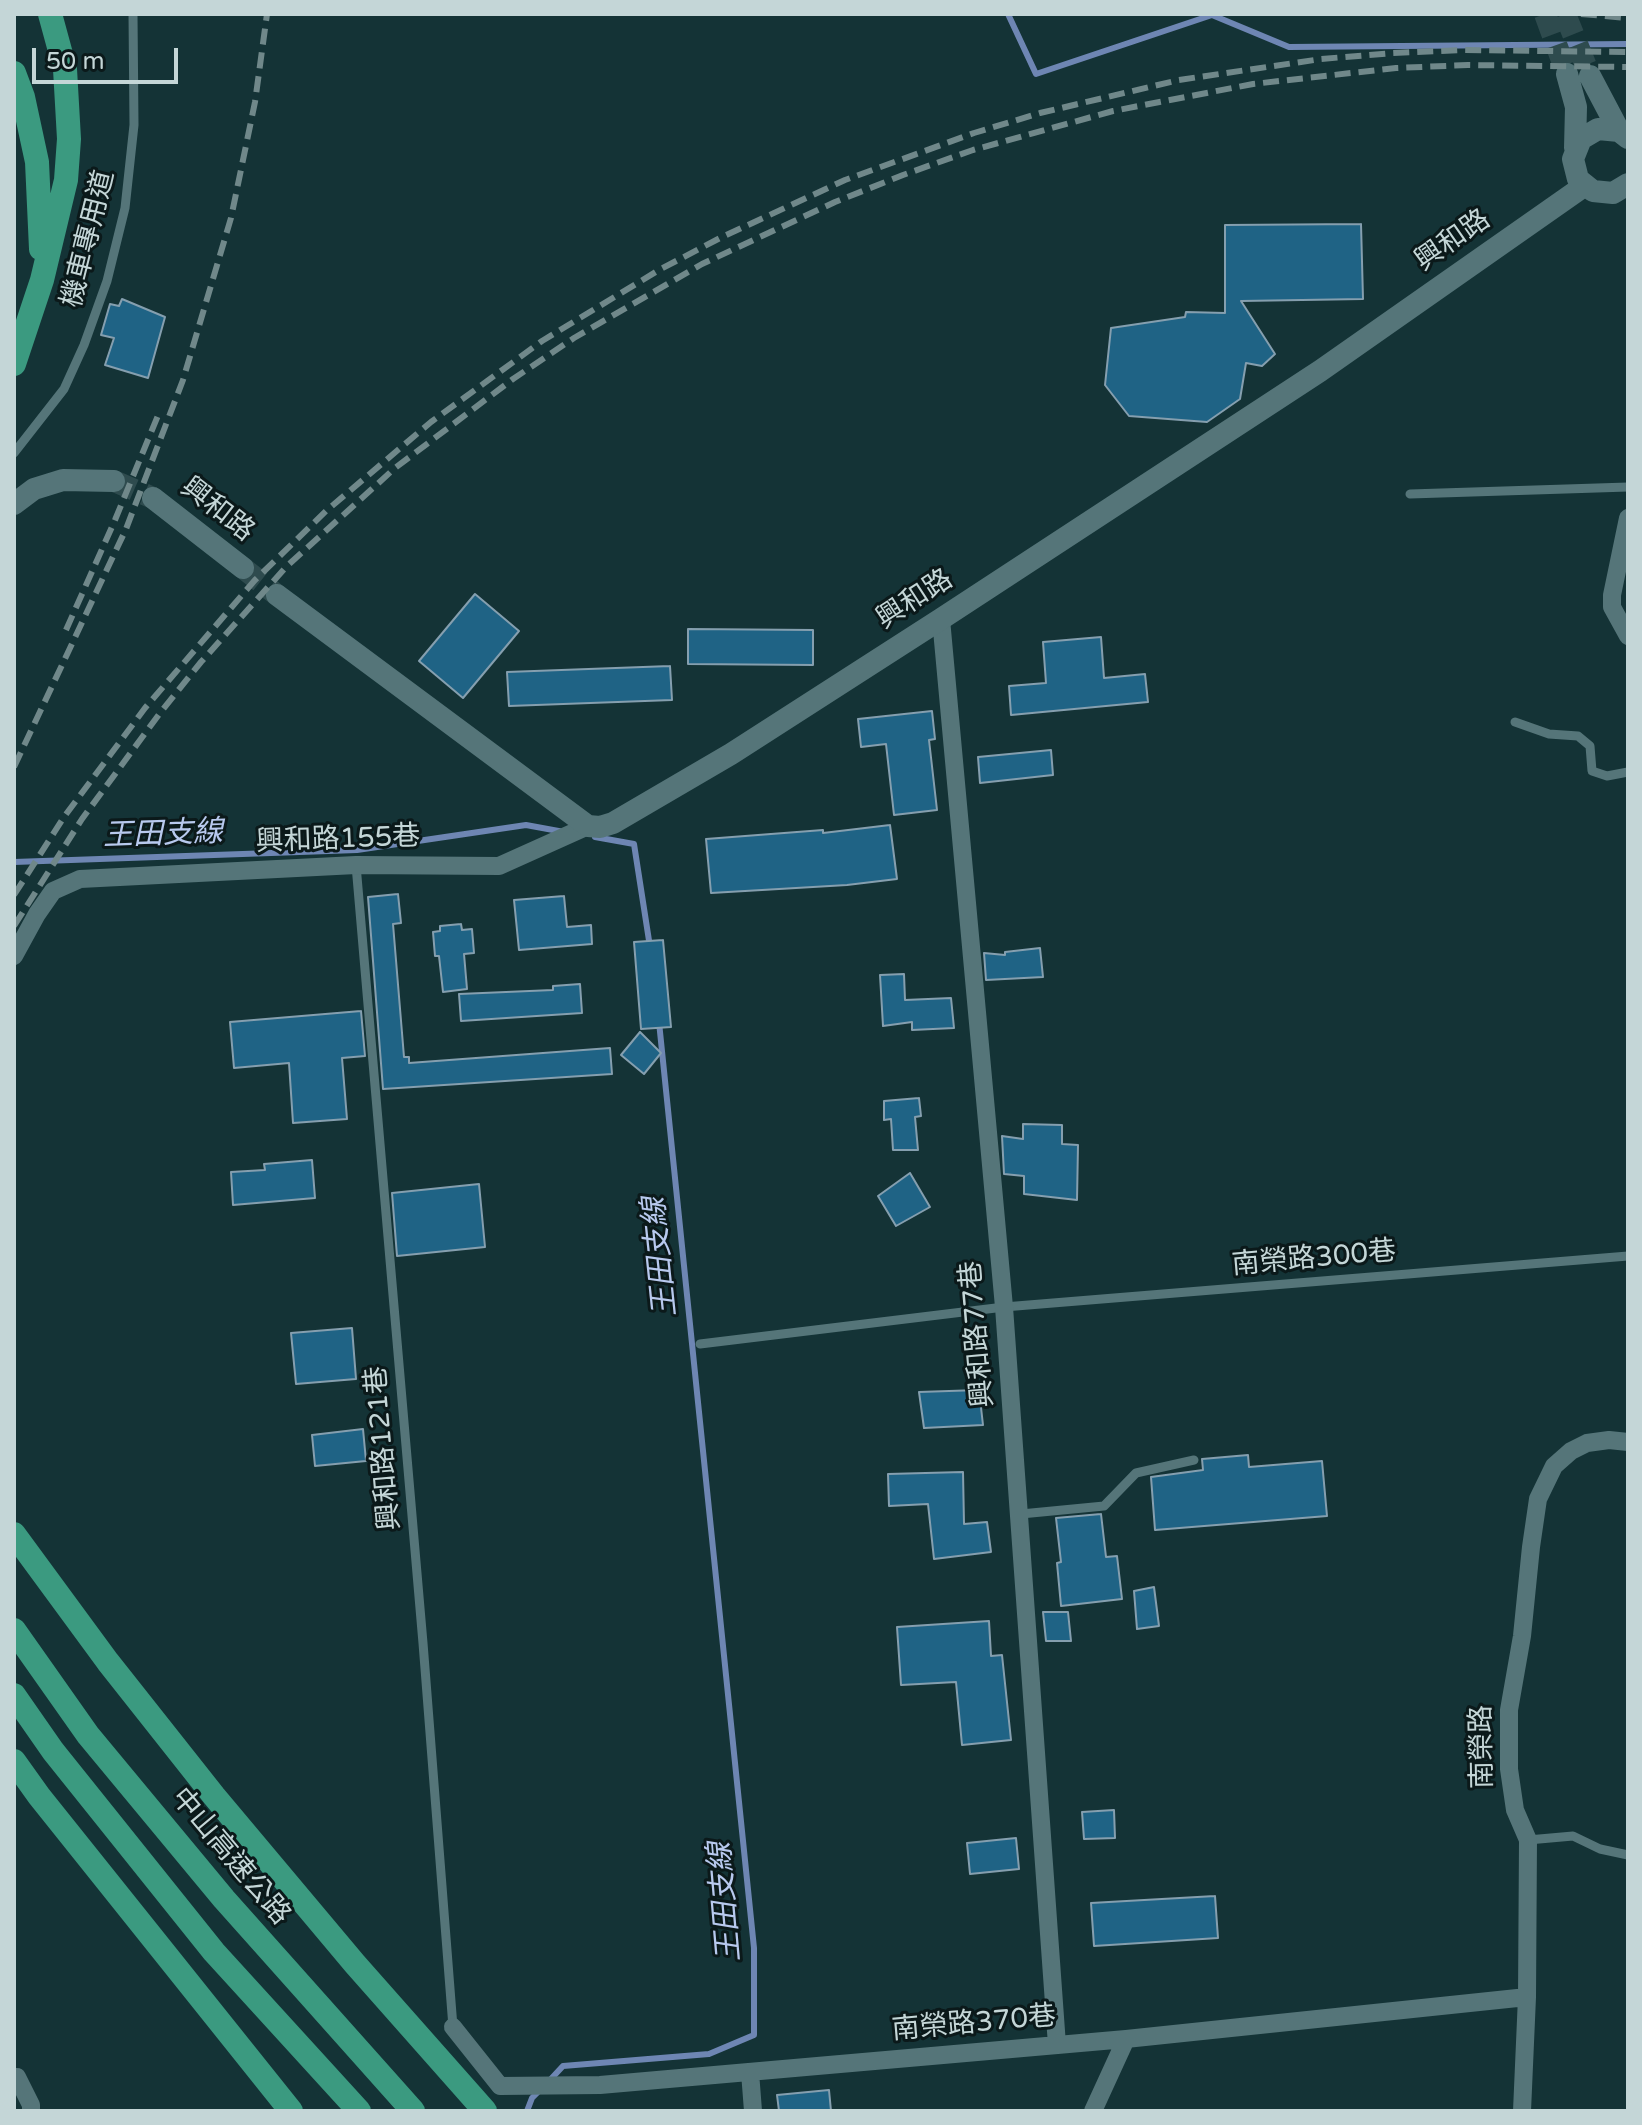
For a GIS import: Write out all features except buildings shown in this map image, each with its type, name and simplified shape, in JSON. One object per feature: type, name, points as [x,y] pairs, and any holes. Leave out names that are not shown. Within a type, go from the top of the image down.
[{"type":"highway","points":[[14,364],[42,280],[66,180],[69,139],[65,69],[50,14]]},
{"type":"highway","points":[[14,73],[23,97],[37,162],[42,280]]},
{"type":"highway","points":[[14,1534],[108,1662],[214,1796],[355,1964],[485,2111]]},
{"type":"highway","name":"中山高速公路","points":[[14,1630],[88,1735],[146,1805],[224,1899],[413,2111]]},
{"type":"highway","points":[[14,1695],[53,1751],[214,1952],[359,2111]]},
{"type":"highway","points":[[14,1761],[291,2111]]},
{"type":"street","points":[[1567,74],[1576,107],[1574,169],[1584,186],[1603,194],[1622,190],[1628,184]]},
{"type":"street","points":[[1590,76],[1623,134]]},
{"type":"street","points":[[1575,148],[1581,139],[1598,129],[1623,134]]},
{"type":"street","name":"興和路","points":[[587,826],[600,827],[613,823],[731,754],[1320,371],[1584,186]]},
{"type":"street","points":[[14,504],[34,489],[63,480],[114,481]]},
{"type":"street","name":"興和路","points":[[153,498],[243,568]]},
{"type":"street","points":[[1628,518],[1612,595],[1612,607],[1628,636]]},
{"type":"street","points":[[277,595],[587,826]]},
{"type":"street","name":"興和路77巷","points":[[941,619],[1021,1514],[1057,2045]]},
{"type":"street","name":"興和路155巷","points":[[14,956],[53,891],[80,879],[356,865],[499,866],[587,826]]},
{"type":"street","name":"南榮路","points":[[1522,2111],[1527,1997],[1528,1840],[1515,1810],[1511,1783],[1509,1710],[1522,1636],[1538,1499],[1554,1466],[1571,1451],[1598,1441],[1628,1442]]},
{"type":"street","name":"南榮路370巷","points":[[453,2027],[500,2086],[600,2085],[1126,2039],[1527,1997]]},
{"type":"street","points":[[1093,2111],[1126,2039]]},
{"type":"street","points":[[750,2072],[753,2111]]},
{"type":"street","points":[[14,2077],[17,2077],[31,2111]]},
{"type":"lane","name":"機車專用道","points":[[14,453],[64,389],[107,281],[125,208],[134,125],[133,14]]},
{"type":"lane","points":[[1410,494],[1628,487]]},
{"type":"lane","points":[[1515,722],[1549,734],[1578,736],[1590,746],[1592,771],[1607,776],[1628,772]]},
{"type":"lane","name":"興和路121巷","points":[[356,865],[453,2027]]},
{"type":"lane","name":"南榮路300巷","points":[[700,1344],[1004,1307],[1628,1256]]},
{"type":"lane","points":[[1021,1514],[1104,1506],[1136,1473],[1194,1460]]},
{"type":"lane","points":[[1528,1840],[1573,1836],[1600,1849],[1628,1855]]},
{"type":"waterway","points":[[1008,14],[1036,74],[1212,15],[1289,47],[1628,44]]},
{"type":"waterway","name":"王田支線","points":[[14,862],[357,850],[526,825],[564,832]]},
{"type":"waterway","name":"王田支線","points":[[595,837],[634,844],[650,947]]},
{"type":"waterway","name":"王田支線","points":[[550,2080],[563,2066],[709,2054],[754,2035],[754,1948],[659,1022]]},
{"type":"waterway","name":"王田支線","points":[[527,2111],[532,2098],[539,2091]]},
{"type":"tunnel","points":[[1545,14],[1567,74]]},
{"type":"tunnel","points":[[1565,14],[1590,76]]},
{"type":"tunnel","points":[[114,481],[153,498]]},
{"type":"tunnel","points":[[243,568],[277,595]]},
{"type":"railway","points":[[14,767],[126,529],[183,380],[231,218],[255,102],[267,14]]},
{"type":"railway","points":[[1581,14],[1628,18]]},
{"type":"railway","points":[[14,895],[64,817],[145,708],[255,580],[326,511],[431,422],[542,341],[659,270],[720,238],[845,180],[974,133],[1040,113],[1179,80],[1321,59],[1393,53],[1465,50],[1628,52]]},
{"type":"railway","points":[[14,926],[82,819],[160,713],[286,567],[395,468],[513,379],[574,338],[702,264],[835,202],[903,175],[973,150],[1113,111],[1253,84],[1396,68],[1468,65],[1628,67]]},
{"type":"railway","points":[[66,630],[159,413]]}]
